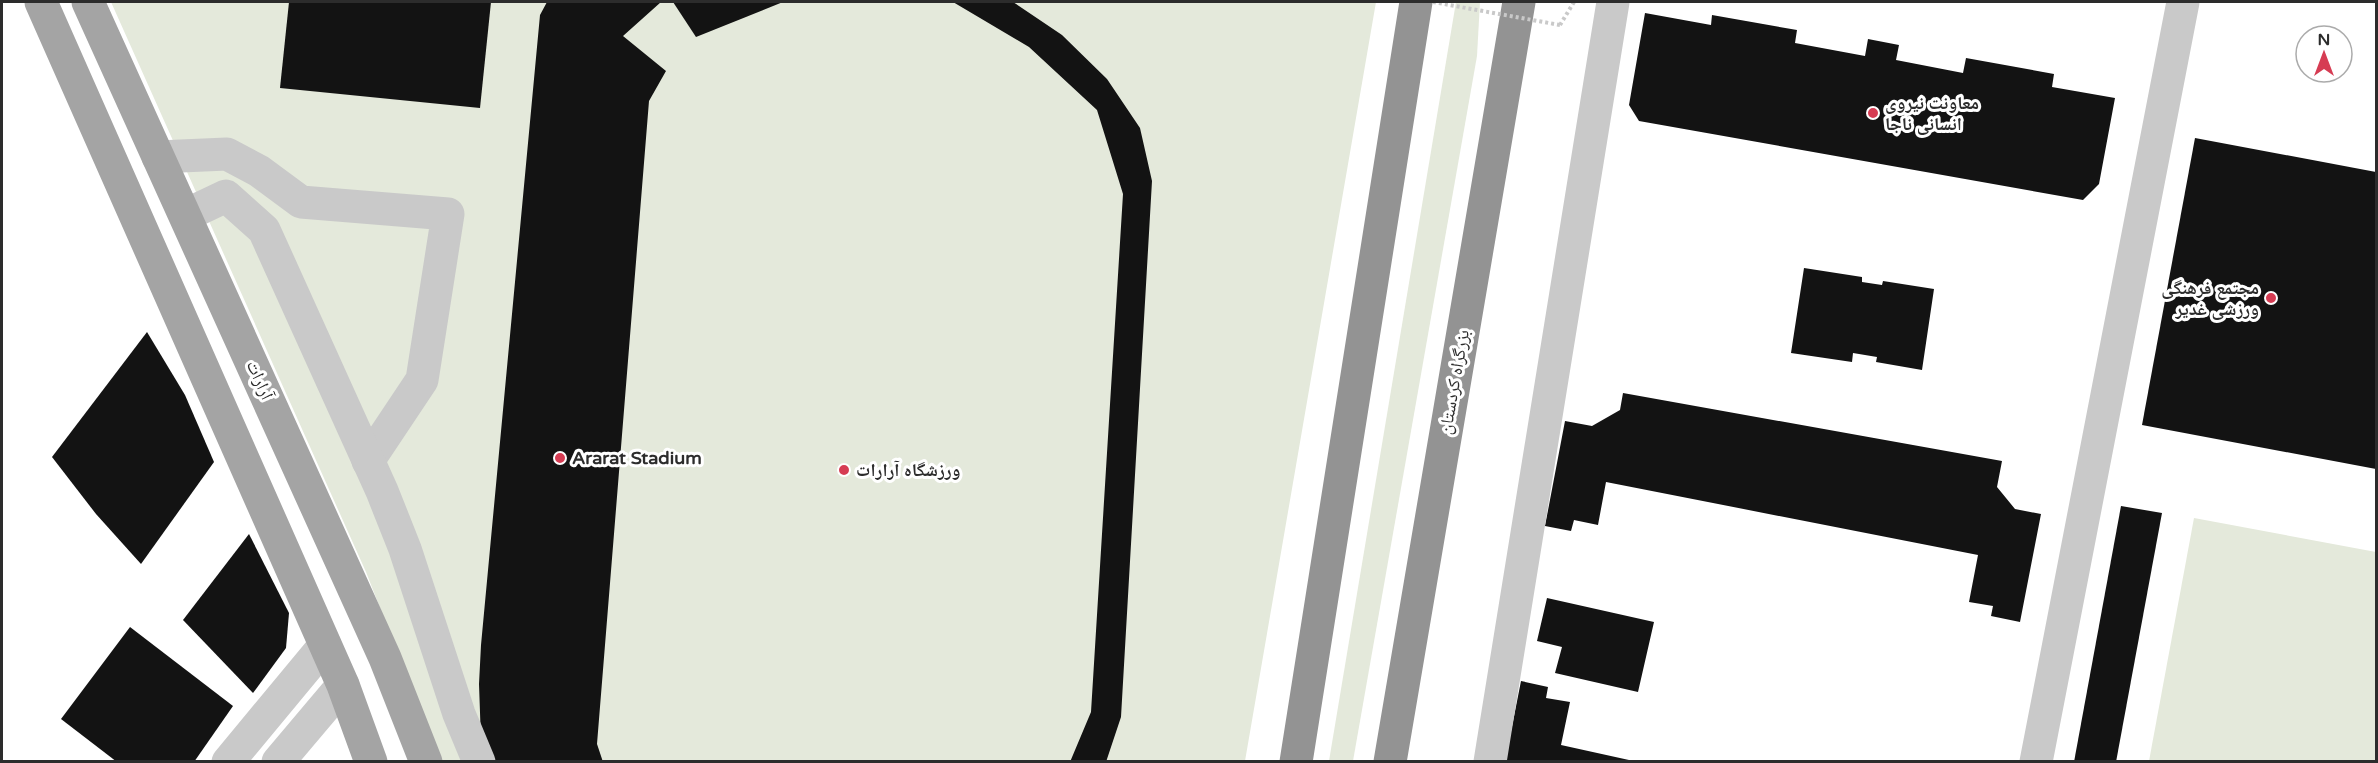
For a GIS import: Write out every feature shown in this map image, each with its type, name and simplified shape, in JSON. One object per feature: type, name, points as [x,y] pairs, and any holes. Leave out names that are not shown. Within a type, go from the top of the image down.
[{"type":"highway","points":[[1296,762],[1416,2]]},
{"type":"highway","name":"بزرگراه کردستان","points":[[1390,762],[1519,2]]},
{"type":"main road","points":[[41,2],[343,685],[371,762]]},
{"type":"main road","name":"آرارات","points":[[88,2],[385,658],[426,762]]},
{"type":"main road","points":[[1407,62],[1408,2]]},
{"type":"main road","points":[[126,190],[162,164]]},
{"type":"main road","points":[[325,645],[366,619]]},
{"type":"main road","points":[[343,685],[385,658]]},
{"type":"street","points":[[1490,762],[1613,2]]},
{"type":"street","points":[[2036,762],[2183,2]]},
{"type":"street","points":[[162,164],[227,154],[259,171],[301,202],[448,214],[422,380],[368,461]]},
{"type":"street","points":[[186,215],[226,196],[264,230],[405,549],[459,714],[479,762]]},
{"type":"street","points":[[228,762],[325,645]]},
{"type":"street","points":[[278,762],[343,685]]},
{"type":"path","points":[[1433,2],[1560,25],[1574,2]]},
{"type":"shaded area","name":"ورزشگاه آرارات","points":[[111,2],[1376,2],[1245,761],[440,761],[366,572]]},
{"type":"shaded area","points":[[1456,2],[1480,2],[1477,56],[1353,761],[1329,761]]},
{"type":"shaded area","points":[[2194,518],[2376,552],[2376,761],[2149,761]]},
{"type":"building","points":[[289,2],[491,2],[480,108],[280,88]]},
{"type":"building","name":"Ararat Stadium","points":[[547,2],[661,2],[623,36],[666,71],[649,101],[597,744],[603,762],[489,762],[481,741],[479,684],[481,645],[540,15]]},
{"type":"building","points":[[673,2],[783,2],[696,37]]},
{"type":"building","points":[[953,2],[1013,2],[1062,35],[1107,79],[1140,128],[1152,181],[1121,717],[1106,762],[1070,762],[1091,712],[1123,194],[1097,110],[1029,47]]},
{"type":"building","name":"معاونت نیروی انسانی ناجا","points":[[1645,13],[1711,25],[1712,15],[1797,30],[1795,43],[1865,56],[1868,39],[1899,45],[1896,60],[1963,73],[1966,58],[2054,74],[2052,87],[2115,98],[2099,184],[2083,200],[1639,121],[1629,105]]},
{"type":"building","name":"مجتمع فرهنگی ورزشی غدیر","points":[[2195,138],[2376,172],[2376,469],[2142,425]]},
{"type":"building","points":[[1804,268],[1862,277],[1862,282],[1882,285],[1883,281],[1934,289],[1922,370],[1876,362],[1877,357],[1853,353],[1852,362],[1791,353]]},
{"type":"building","points":[[147,332],[185,395],[214,462],[141,564],[96,514],[52,457]]},
{"type":"building","points":[[1623,393],[2002,461],[1997,487],[2015,509],[2041,514],[2020,622],[1991,616],[1993,606],[1969,602],[1978,555],[1606,482],[1598,525],[1574,520],[1571,531],[1545,526],[1565,421],[1592,426],[1620,410]]},
{"type":"building","points":[[2121,506],[2162,513],[2116,762],[2074,762]]},
{"type":"building","points":[[249,534],[289,613],[286,648],[253,693],[183,620]]},
{"type":"building","points":[[1547,598],[1654,622],[1638,692],[1555,673],[1562,647],[1537,641]]},
{"type":"building","points":[[130,627],[233,706],[194,762],[117,762],[61,719]]},
{"type":"building","points":[[1521,681],[1548,687],[1546,698],[1570,702],[1561,745],[1638,762],[1505,762]]},
{"type":"place","name":"معاونت نیروی انسانی ناجا","points":[[1873,113]]},
{"type":"place","name":"مجتمع فرهنگی ورزشی غدیر","points":[[2271,298]]},
{"type":"place","name":"Ararat Stadium","points":[[560,458]]},
{"type":"place","name":"ورزشگاه آرارات","points":[[844,470]]}]
